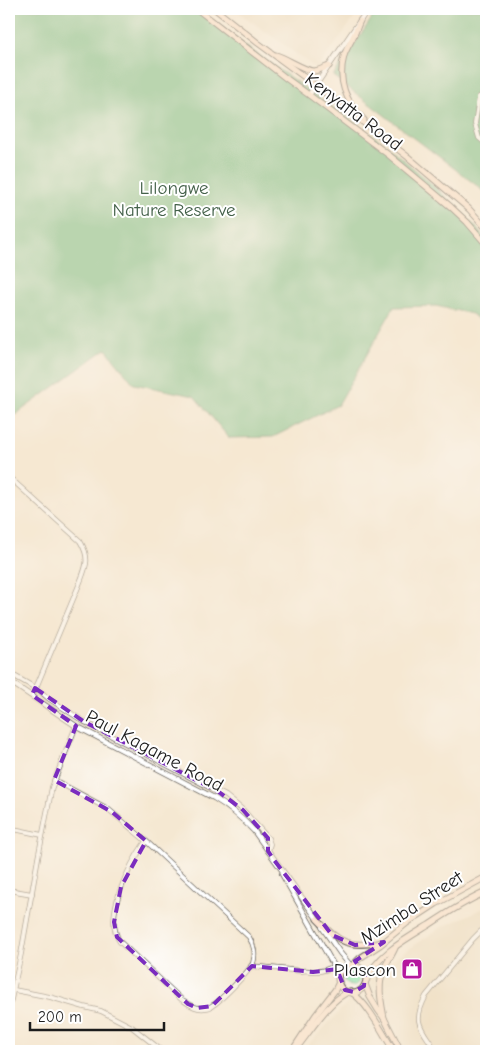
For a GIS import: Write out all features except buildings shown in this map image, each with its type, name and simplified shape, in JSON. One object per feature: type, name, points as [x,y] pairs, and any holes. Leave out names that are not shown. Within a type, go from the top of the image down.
[{"type":"main road","name":"Kenyatta Road","points":[[197,9],[390,156],[467,222],[486,244]]},
{"type":"main road","name":"Kenyatta Road","points":[[215,9],[377,132],[437,181],[486,228]]},
{"type":"main road","points":[[360,21],[344,56],[343,89],[358,114],[377,132]]},
{"type":"main road","points":[[271,53],[313,71],[328,66]]},
{"type":"main road","name":"Mzimba Street","points":[[352,965],[436,904],[486,877]]},
{"type":"main road","name":"Mzimba Street","points":[[365,982],[369,972],[397,945],[472,898],[486,892]]},
{"type":"main road","points":[[317,919],[332,935],[344,942],[355,945],[384,942]]},
{"type":"main road","points":[[384,1018],[379,987],[384,970],[397,945]]},
{"type":"main road","points":[[293,1051],[315,1016],[336,990],[342,970],[345,966],[352,965],[363,970],[370,997],[384,1018],[401,1051]]},
{"type":"main road","points":[[338,980],[342,988],[356,996],[364,1004],[394,1051]]},
{"type":"main road","points":[[293,1051],[330,1005],[339,997],[358,991],[365,982]]},
{"type":"street","points":[[309,95],[368,9]]},
{"type":"street","points":[[486,93],[479,98],[475,124],[479,138],[486,144]]},
{"type":"street","points":[[9,476],[80,541],[87,558],[84,572],[32,696]]},
{"type":"street","points":[[9,673],[35,688],[83,721],[226,796],[243,810],[268,838],[270,844],[268,851]]},
{"type":"street","name":"Paul Kagame Road","points":[[9,681],[76,726],[196,788],[224,804],[241,818],[254,831],[340,953],[352,965]]},
{"type":"street","points":[[9,1009],[11,990],[32,894],[49,800],[54,780],[76,726]]},
{"type":"street","points":[[54,780],[108,809],[146,841],[249,937],[254,949],[254,960],[251,966],[217,1002],[208,1008],[193,1007],[181,999],[120,942],[115,932],[114,922],[121,886],[146,841]]},
{"type":"street","points":[[9,828],[42,836]]},
{"type":"street","name":"Paul Kagame Road","points":[[274,860],[339,972],[338,980]]},
{"type":"street","points":[[9,890],[32,894]]},
{"type":"street","points":[[436,1051],[420,1026],[418,1016],[421,1006],[426,996],[473,939],[486,928]]},
{"type":"street","points":[[251,966],[313,972],[326,970],[334,966]]},
{"type":"street","points":[[11,990],[50,997],[101,1011],[132,1027],[162,1051]]},
{"type":"highlighted area","points":[[35,688],[83,721],[219,792],[243,810],[268,838],[268,851],[332,935],[355,945],[384,942],[355,961],[365,974],[364,986],[354,992],[345,990],[337,969],[313,972],[252,966],[212,1006],[197,1008],[188,1004],[117,937],[114,922],[121,887],[146,841],[112,812],[54,780],[76,726],[32,695]]},
{"type":"shaded area","points":[[234,9],[361,9],[317,69]]},
{"type":"shaded area","points":[[486,907],[486,1051],[304,1051],[379,969],[440,928]]},
{"type":"green space","name":"Lilongwe Nature Reserve","points":[[9,9],[193,9],[385,144],[432,184],[475,226],[486,241],[486,326],[472,314],[436,306],[394,307],[338,405],[273,437],[229,438],[194,396],[134,384],[106,349],[15,415],[9,410]]},
{"type":"green space","points":[[378,9],[486,9],[486,195],[480,188],[333,76]]},
{"type":"green space","points":[[352,970],[360,978],[352,986],[344,978]]},
{"type":"place","name":"Plascon","points":[[412,969]]}]
